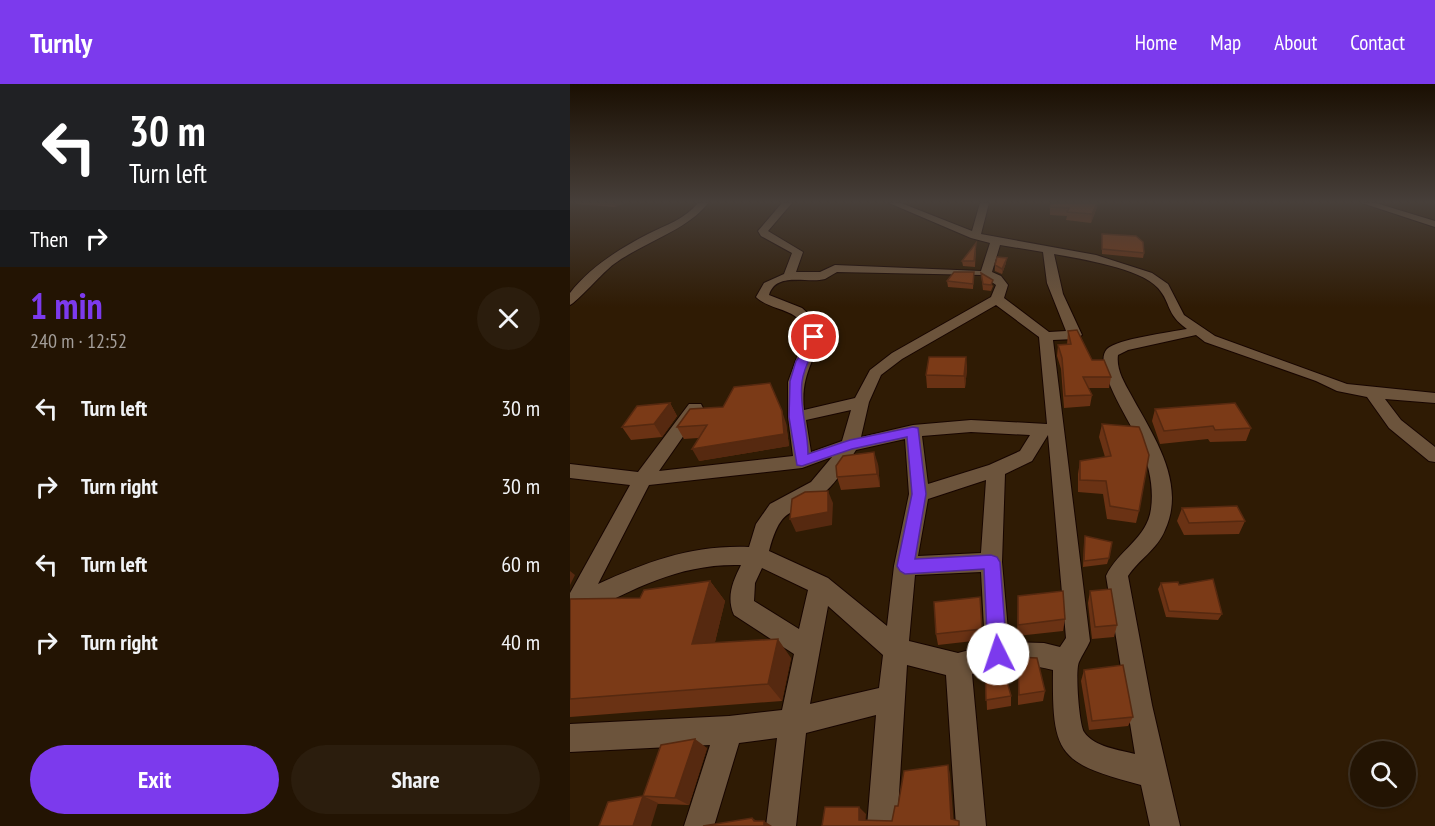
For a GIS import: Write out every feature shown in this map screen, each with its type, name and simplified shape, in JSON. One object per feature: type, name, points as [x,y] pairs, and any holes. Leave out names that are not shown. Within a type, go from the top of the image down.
[{"type":"street","points":[[570,301],[584,283],[622,254],[650,238]]},
{"type":"street","points":[[772,238],[798,252],[789,276]]},
{"type":"street","points":[[982,238],[1096,258],[1159,281],[1179,317],[1210,339],[1343,388],[1372,393],[1435,398]]},
{"type":"street","points":[[986,273],[996,241]]},
{"type":"street","points":[[997,299],[1046,336],[1075,335],[1053,284],[1048,264],[1048,249]]},
{"type":"street","points":[[802,461],[802,445],[796,417],[796,381],[802,361],[809,351],[814,329],[811,323],[791,306],[762,297],[762,292],[767,285],[789,276],[822,276],[835,268],[986,273],[997,279],[1002,285],[997,299],[883,366],[875,373],[861,402],[850,445],[833,471],[818,487],[777,510],[766,524],[757,557],[744,582],[742,607],[807,649]]},
{"type":"street","points":[[1165,826],[1152,773],[1117,576],[1120,568],[1156,531],[1163,497],[1149,443],[1122,393],[1109,363],[1109,357],[1115,350],[1125,346],[1197,331]]},
{"type":"street","points":[[1046,336],[1049,430],[1078,641],[1065,661],[1069,728],[1074,742],[1093,755],[1152,773]]},
{"type":"street","points":[[1372,393],[1395,424],[1435,456]]},
{"type":"street","points":[[796,417],[861,402]]},
{"type":"street","points":[[573,609],[643,479],[695,408]]},
{"type":"street","points":[[570,471],[643,479],[768,467],[802,461],[850,445],[913,431],[971,426],[1049,430]]},
{"type":"street","points":[[919,494],[996,470],[1026,456],[1049,430]]},
{"type":"street","points":[[882,826],[891,698],[905,566],[919,494],[913,431]]},
{"type":"street","points":[[996,470],[991,562],[998,654]]},
{"type":"street","points":[[573,609],[654,569],[688,561],[737,556],[757,557],[774,562],[820,585],[896,650],[958,666],[998,654],[1044,655],[1065,661]]},
{"type":"street","points":[[905,566],[991,562]]},
{"type":"street","points":[[781,826],[793,722],[820,585]]},
{"type":"street","points":[[958,666],[971,826]]},
{"type":"street","points":[[570,738],[729,730],[793,722],[891,698]]},
{"type":"street","points":[[699,826],[729,730]]},
{"type":"building","points":[[1102,238],[1138,238],[1143,242],[1144,253],[1102,249]]},
{"type":"building","points":[[976,243],[974,261],[962,261]]},
{"type":"building","points":[[997,257],[1007,258],[1002,269],[995,265]]},
{"type":"building","points":[[954,272],[974,272],[973,284],[947,281]]},
{"type":"building","points":[[981,273],[993,280],[991,285],[983,284]]},
{"type":"building","points":[[1077,330],[1092,360],[1104,360],[1111,377],[1083,377],[1092,395],[1065,396],[1062,358],[1058,345],[1071,344],[1068,331]]},
{"type":"building","points":[[929,357],[966,357],[964,376],[926,375]]},
{"type":"building","points":[[770,383],[782,411],[784,434],[692,449],[707,425],[677,427],[690,409],[723,407],[734,387]]},
{"type":"building","points":[[670,403],[654,424],[622,427],[637,406]]},
{"type":"building","points":[[1235,403],[1251,428],[1215,430],[1213,426],[1164,431],[1155,409]]},
{"type":"building","points":[[1102,424],[1139,427],[1142,434],[1149,455],[1139,511],[1110,506],[1106,481],[1080,480],[1080,461],[1111,456]]},
{"type":"building","points":[[874,452],[877,474],[837,477],[836,466],[843,456]]},
{"type":"building","points":[[828,491],[828,512],[790,519],[792,499],[805,492]]},
{"type":"building","points":[[1237,506],[1245,521],[1189,523],[1182,508]]},
{"type":"building","points":[[1085,536],[1112,542],[1109,558],[1084,561]]},
{"type":"building","points":[[1213,579],[1222,614],[1169,611],[1161,583],[1178,582],[1179,585]]},
{"type":"building","points":[[710,581],[692,644],[778,639],[768,684],[570,699],[570,599],[640,598],[644,590]]},
{"type":"building","points":[[1111,589],[1117,625],[1095,627],[1090,591]]},
{"type":"building","points":[[1063,591],[1065,619],[1018,625],[1018,596]]},
{"type":"building","points":[[980,597],[982,629],[936,634],[934,602]]},
{"type":"building","points":[[1018,657],[1037,658],[1045,691],[1019,695]]},
{"type":"building","points":[[1001,659],[1011,696],[986,700],[985,662]]},
{"type":"building","points":[[1123,665],[1133,717],[1092,721],[1084,670]]},
{"type":"building","points":[[695,739],[675,798],[643,796],[661,745]]},
{"type":"building","points":[[948,765],[951,819],[959,821],[959,826],[822,826],[825,807],[859,807],[859,820],[892,821],[895,806],[898,806],[904,771]]},
{"type":"building","points":[[643,796],[633,826],[599,826],[608,802]]},
{"type":"building","points":[[752,818],[754,821],[764,821],[764,826],[703,826]]},
{"type":"route","points":[[814,337],[802,361],[796,381],[796,417],[802,445],[802,461],[850,445],[913,431],[919,494],[905,566],[991,562],[998,654]]}]
